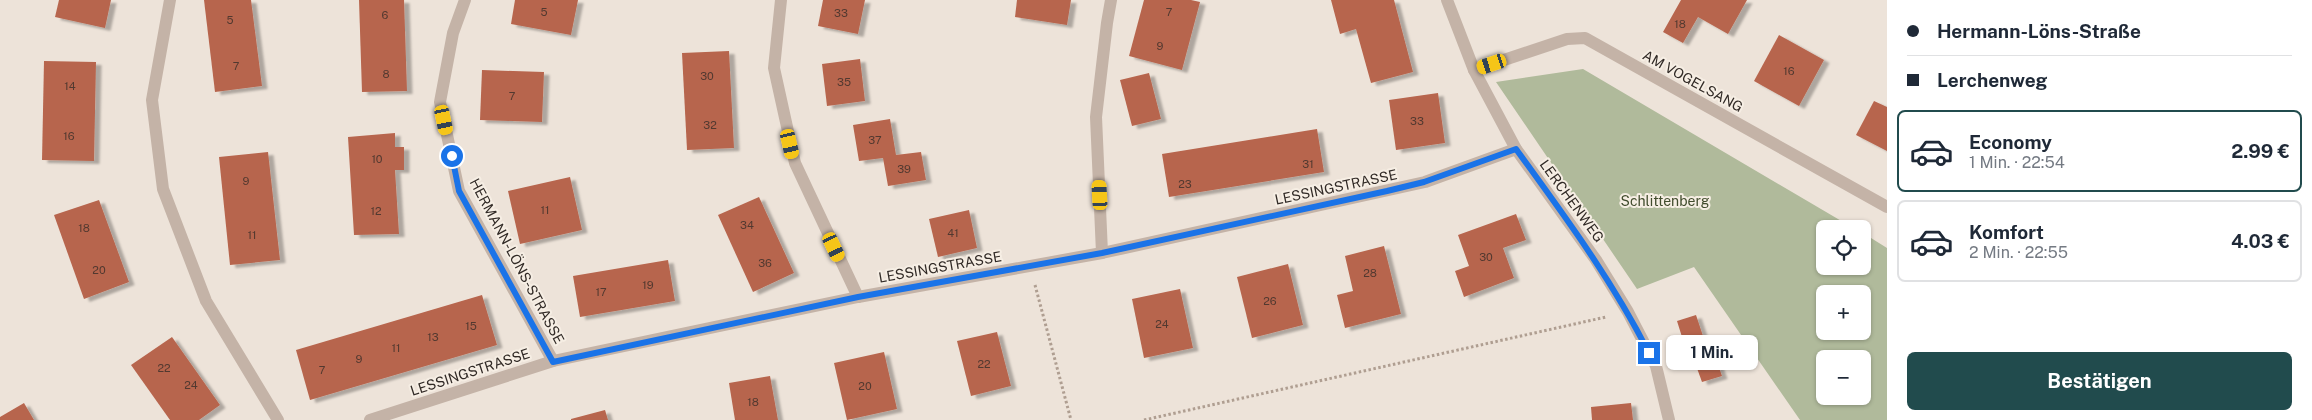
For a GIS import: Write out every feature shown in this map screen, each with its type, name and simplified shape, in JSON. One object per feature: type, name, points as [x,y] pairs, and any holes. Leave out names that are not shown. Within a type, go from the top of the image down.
[{"type":"street","points":[[170,0],[152,100],[163,188],[206,301],[278,420]]},
{"type":"street","name":"HERMANN-LÖNS-STRASSE","points":[[465,0],[453,33],[440,102],[459,191],[553,362]]},
{"type":"street","points":[[781,0],[774,68],[795,163],[858,297]]},
{"type":"street","points":[[1102,253],[1096,117],[1106,23],[1111,0]]},
{"type":"street","name":"LERCHENWEG","points":[[1447,0],[1474,70],[1516,149],[1596,260],[1628,312],[1656,366],[1669,420]]},
{"type":"street","name":"AM VOGELSANG","points":[[1474,70],[1567,39],[1585,38],[1887,207]]},
{"type":"street","name":"LESSINGSTRASSE","points":[[370,420],[553,362],[858,297],[1102,253],[1424,182],[1516,149]]},
{"type":"path","points":[[1030,266],[1071,420]]},
{"type":"path","points":[[1144,420],[1628,312]]},
{"type":"green space","name":"Schlittenberg","points":[[1583,69],[1840,220],[1816,220],[1816,275],[1871,275],[1871,238],[1887,248],[1887,420],[1800,420],[1694,267],[1637,289],[1496,82]]},
{"type":"building","points":[[59,0],[111,0],[105,28],[55,17]]},
{"type":"building","points":[[204,0],[251,0],[262,86],[215,92]]},
{"type":"building","points":[[359,0],[404,0],[407,91],[362,92]]},
{"type":"building","points":[[515,0],[578,0],[571,35],[511,24]]},
{"type":"building","points":[[823,0],[865,0],[858,34],[818,26]]},
{"type":"building","points":[[1017,0],[1071,0],[1067,25],[1015,17]]},
{"type":"building","points":[[1144,0],[1191,0],[1200,2],[1182,70],[1129,56]]},
{"type":"building","points":[[1331,0],[1394,0],[1413,72],[1371,83],[1356,29],[1340,34]]},
{"type":"building","points":[[1681,0],[1747,0],[1728,34],[1698,17],[1683,43],[1663,32]]},
{"type":"building","points":[[1779,35],[1824,60],[1799,106],[1754,81]]},
{"type":"building","points":[[729,51],[734,148],[687,150],[682,53]]},
{"type":"building","points":[[860,59],[865,101],[827,106],[822,64]]},
{"type":"building","points":[[44,61],[96,62],[94,161],[42,160]]},
{"type":"building","points":[[482,70],[544,72],[542,122],[480,120]]},
{"type":"building","points":[[1149,73],[1161,119],[1132,126],[1120,80]]},
{"type":"building","points":[[1438,93],[1445,143],[1396,150],[1389,100]]},
{"type":"building","points":[[1874,101],[1887,107],[1887,151],[1856,135]]},
{"type":"building","points":[[890,119],[896,155],[921,152],[926,180],[888,186],[883,158],[859,161],[853,125]]},
{"type":"building","points":[[1317,129],[1324,172],[1169,197],[1162,154]]},
{"type":"building","points":[[395,133],[395,147],[404,147],[404,170],[395,170],[399,234],[354,235],[348,137]]},
{"type":"building","points":[[268,152],[280,260],[230,265],[219,157]]},
{"type":"building","points":[[570,177],[582,230],[520,244],[508,191]]},
{"type":"building","points":[[759,197],[794,273],[753,292],[718,215]]},
{"type":"building","points":[[99,200],[129,282],[84,299],[54,215]]},
{"type":"building","points":[[969,210],[977,248],[938,257],[929,219]]},
{"type":"building","points":[[1516,214],[1526,240],[1503,248],[1514,278],[1464,297],[1455,271],[1469,266],[1458,235]]},
{"type":"building","points":[[1384,246],[1401,314],[1345,328],[1337,295],[1353,291],[1345,256]]},
{"type":"building","points":[[668,260],[675,301],[580,317],[573,276]]},
{"type":"building","points":[[1288,264],[1303,325],[1252,338],[1237,277]]},
{"type":"building","points":[[1180,289],[1193,348],[1144,358],[1132,299]]},
{"type":"building","points":[[482,295],[497,345],[310,400],[296,350]]},
{"type":"building","points":[[1696,315],[1707,348],[1687,353],[1677,321]]},
{"type":"building","points":[[997,332],[1011,386],[971,396],[957,341]]},
{"type":"building","points":[[172,337],[220,405],[199,420],[170,420],[131,365]]},
{"type":"building","points":[[884,352],[897,409],[847,420],[834,363]]},
{"type":"building","points":[[1714,353],[1722,376],[1702,382],[1694,360]]},
{"type":"building","points":[[770,376],[778,420],[735,420],[729,383]]},
{"type":"building","points":[[24,403],[34,420],[0,420],[0,417]]},
{"type":"building","points":[[1631,403],[1633,420],[1592,420],[1591,407]]},
{"type":"building","points":[[605,410],[608,420],[571,420],[571,419]]},
{"type":"route","points":[[452,156],[459,191],[553,362],[858,297],[1102,253],[1387,191],[1424,182],[1516,149],[1596,260],[1628,312],[1649,353]]}]
